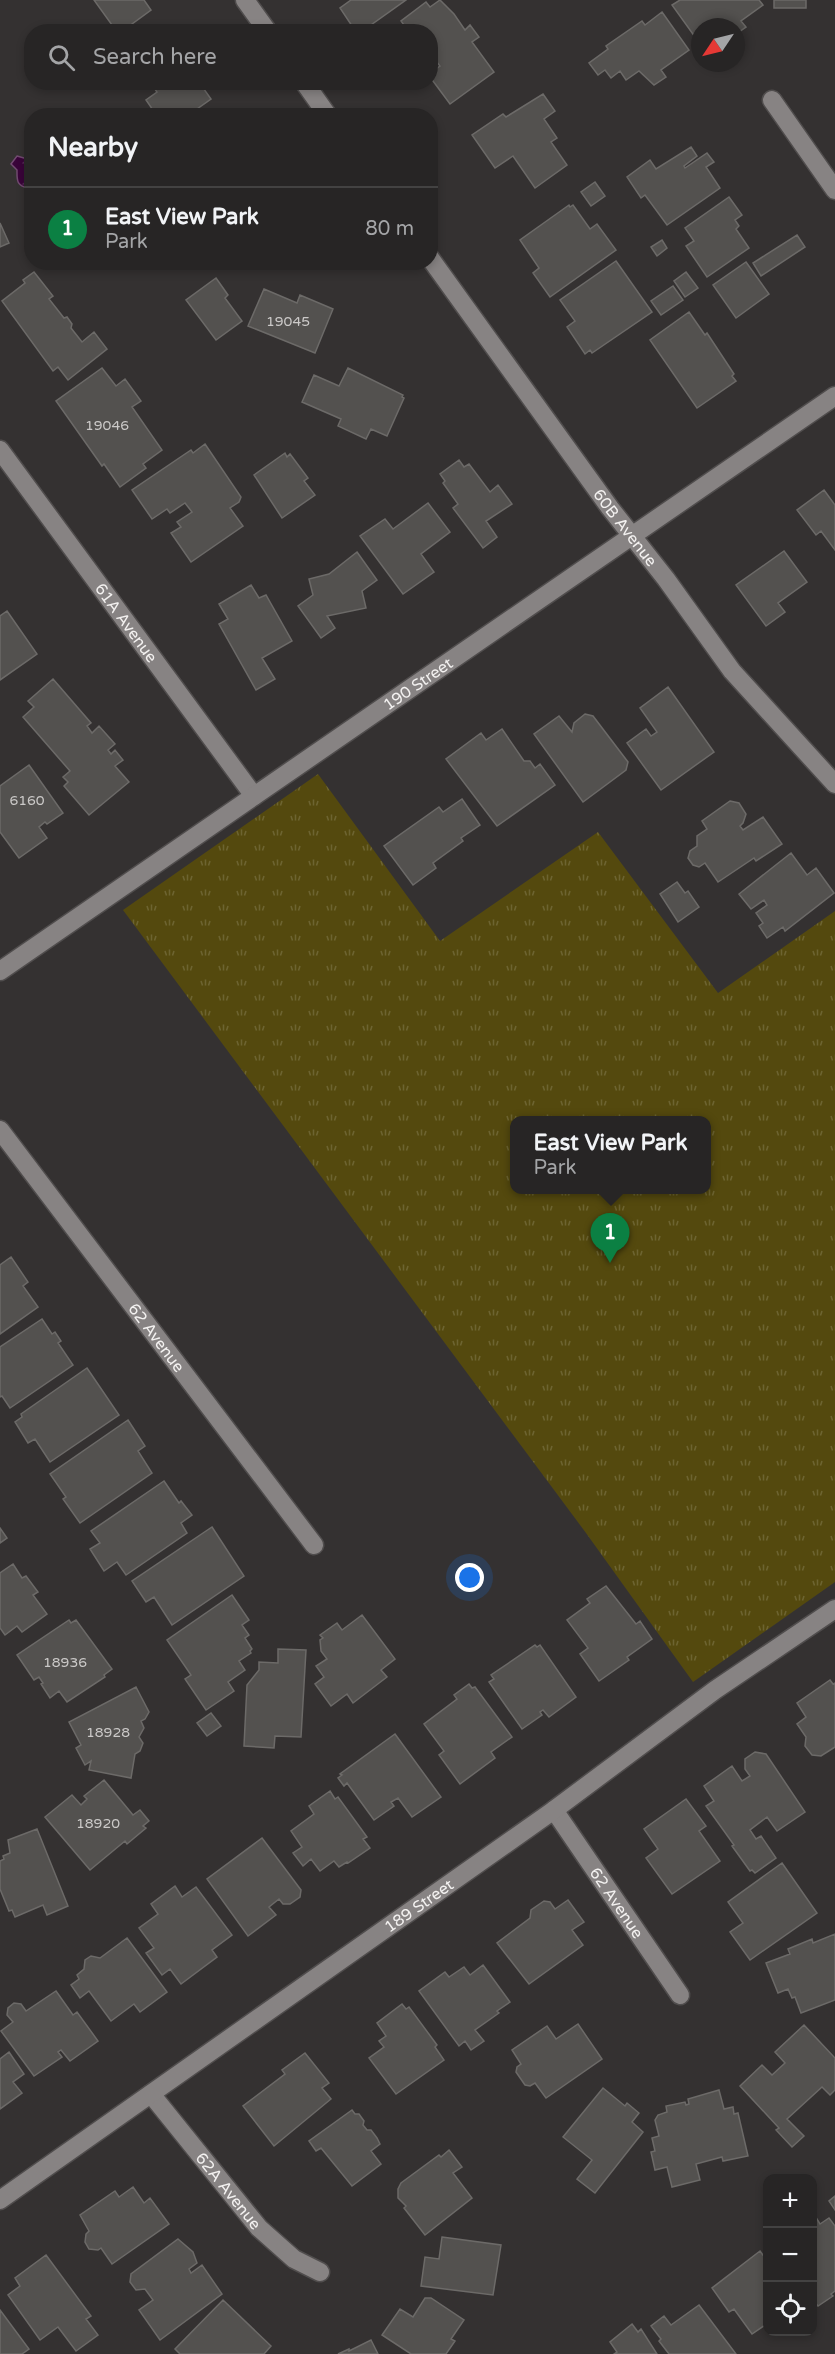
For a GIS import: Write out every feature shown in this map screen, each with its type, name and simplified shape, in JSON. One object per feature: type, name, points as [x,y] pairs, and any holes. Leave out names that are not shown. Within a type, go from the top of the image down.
[{"type":"street","points":[[245,0],[262,24]]},
{"type":"street","points":[[310,90],[322,108]]},
{"type":"street","points":[[772,100],[835,190]]},
{"type":"street","name":"60B Avenue","points":[[438,269],[732,671],[835,784]]},
{"type":"street","name":"190 Street","points":[[0,971],[835,396]]},
{"type":"street","name":"61A Avenue","points":[[0,450],[254,796]]},
{"type":"street","name":"62 Avenue","points":[[0,1130],[314,1545]]},
{"type":"street","name":"189 Street","points":[[0,2200],[554,1810],[714,1690],[835,1609]]},
{"type":"street","name":"62 Avenue","points":[[554,1810],[680,1995]]},
{"type":"street","name":"62A Avenue","points":[[151,2094],[259,2228],[294,2259],[320,2272]]},
{"type":"green space","points":[[318,774],[440,941],[598,832],[718,993],[835,911],[835,1582],[693,1682],[586,1533],[123,910]]},
{"type":"water","points":[[17,156],[24,158],[24,186],[19,184],[17,170],[11,164]]},
{"type":"building","points":[[94,0],[144,0],[151,10],[132,24],[111,24]]},
{"type":"building","points":[[351,0],[406,0],[372,24],[351,24],[340,8]]},
{"type":"building","points":[[440,0],[465,30],[470,25],[479,37],[472,42],[494,72],[450,104],[438,88],[438,67],[440,66],[438,63],[438,24],[403,24],[401,21],[426,2],[430,7]]},
{"type":"building","points":[[680,0],[759,0],[763,5],[745,18],[691,18],[691,31],[672,5]]},
{"type":"building","points":[[774,0],[806,0],[806,8],[774,8]]},
{"type":"building","points":[[662,12],[689,50],[661,70],[666,77],[654,85],[639,71],[626,80],[620,71],[611,78],[605,70],[598,75],[589,63],[608,49],[606,46],[642,21],[645,25]]},
{"type":"building","points":[[156,90],[205,90],[211,99],[198,108],[152,108],[146,100],[157,92]]},
{"type":"building","points":[[543,94],[555,111],[544,119],[557,138],[551,142],[567,165],[535,188],[513,156],[495,168],[472,135],[503,114],[506,117]]},
{"type":"building","points":[[691,147],[697,156],[684,166],[685,168],[707,153],[714,162],[706,167],[720,188],[667,225],[645,195],[641,198],[627,177],[650,160],[656,169]]},
{"type":"building","points":[[595,182],[605,196],[591,206],[581,192]]},
{"type":"building","points":[[729,197],[742,215],[735,220],[739,226],[736,229],[749,248],[707,277],[686,246],[694,241],[685,228]]},
{"type":"building","points":[[569,205],[570,207],[573,205],[590,229],[597,224],[616,250],[550,297],[533,273],[539,268],[520,240]]},
{"type":"building","points":[[0,223],[9,243],[0,247]]},
{"type":"building","points":[[797,235],[805,247],[761,276],[753,263]]},
{"type":"building","points":[[662,240],[667,248],[657,256],[651,247]]},
{"type":"building","points":[[616,261],[652,312],[592,353],[590,350],[585,354],[567,327],[575,321],[560,300]]},
{"type":"building","points":[[746,262],[769,294],[736,318],[713,285]]},
{"type":"building","points":[[34,272],[53,296],[49,299],[64,318],[67,317],[72,324],[71,328],[82,342],[94,332],[107,349],[68,380],[58,367],[53,371],[2,301],[25,283],[23,280]]},
{"type":"building","points":[[686,272],[698,288],[685,297],[674,281]]},
{"type":"building","points":[[216,278],[228,295],[225,298],[242,321],[216,340],[186,300]]},
{"type":"building","points":[[673,286],[683,300],[661,315],[651,301]]},
{"type":"building","points":[[264,289],[297,303],[300,295],[333,309],[315,353],[248,326]]},
{"type":"building","points":[[689,312],[705,335],[707,333],[734,374],[732,376],[736,381],[697,408],[650,340]]},
{"type":"building","points":[[102,368],[116,386],[125,379],[141,401],[132,407],[162,450],[143,464],[146,468],[120,487],[104,464],[102,466],[56,401]]},
{"type":"building","points":[[348,368],[403,395],[404,398],[387,436],[371,429],[366,439],[338,426],[341,419],[302,402],[314,375],[339,386]]},
{"type":"building","points":[[205,444],[241,497],[239,502],[230,508],[243,526],[191,562],[171,533],[181,527],[177,522],[192,512],[185,503],[170,513],[167,509],[152,519],[132,490],[191,450],[193,453]]},
{"type":"building","points":[[285,453],[287,457],[290,454],[308,478],[304,481],[315,495],[282,518],[254,475]]},
{"type":"building","points":[[459,460],[464,467],[469,464],[490,492],[498,485],[512,504],[486,521],[497,537],[483,548],[453,508],[458,504],[443,483],[445,481],[440,474]]},
{"type":"building","points":[[824,490],[835,505],[835,550],[821,531],[816,535],[797,510]]},
{"type":"building","points":[[428,503],[450,532],[421,554],[434,572],[403,594],[360,536],[385,519],[393,529]]},
{"type":"building","points":[[784,551],[807,582],[778,603],[785,612],[766,626],[736,585]]},
{"type":"building","points":[[357,552],[377,580],[362,591],[366,608],[327,616],[335,628],[321,638],[298,606],[313,595],[309,579],[329,574]]},
{"type":"building","points":[[251,585],[259,598],[266,595],[292,641],[262,658],[275,679],[256,690],[219,624],[228,619],[219,604]]},
{"type":"building","points":[[7,611],[37,654],[0,680],[0,616]]},
{"type":"building","points":[[53,679],[91,723],[87,726],[92,733],[99,726],[115,744],[108,750],[111,754],[115,750],[123,760],[115,766],[129,782],[89,815],[64,786],[68,782],[63,777],[70,771],[23,717],[34,707],[28,701]]},
{"type":"building","points":[[668,687],[714,752],[661,790],[627,743],[646,729],[651,736],[657,732],[640,708]]},
{"type":"building","points":[[585,714],[593,716],[628,762],[626,770],[583,802],[534,734],[559,716],[572,732],[574,723]]},
{"type":"building","points":[[502,729],[524,761],[530,761],[535,768],[540,764],[555,785],[497,826],[446,759],[481,733],[486,740]]},
{"type":"building","points":[[29,765],[63,813],[39,827],[47,838],[19,858],[0,832],[0,786]]},
{"type":"building","points":[[462,799],[480,825],[461,838],[463,841],[433,863],[436,868],[413,885],[384,846],[439,807],[443,812]]},
{"type":"building","points":[[730,801],[739,803],[746,814],[740,826],[743,830],[763,817],[782,844],[756,861],[754,858],[718,882],[705,863],[699,867],[693,865],[688,858],[690,851],[697,846],[697,836],[707,829],[702,821]]},
{"type":"building","points":[[791,853],[807,875],[816,868],[834,893],[785,931],[783,927],[767,938],[759,926],[763,923],[756,913],[767,905],[764,900],[751,909],[739,894]]},
{"type":"building","points":[[677,882],[685,893],[688,891],[699,907],[678,922],[660,894]]},
{"type":"building","points":[[11,1257],[28,1282],[23,1286],[38,1307],[0,1334],[0,1265]]},
{"type":"building","points":[[42,1319],[52,1334],[55,1332],[61,1341],[58,1343],[73,1365],[10,1408],[2,1396],[0,1397],[0,1347]]},
{"type":"building","points":[[87,1368],[119,1415],[50,1462],[35,1439],[28,1443],[15,1422],[22,1417],[21,1414]]},
{"type":"building","points":[[128,1420],[145,1446],[138,1451],[152,1473],[80,1523],[63,1499],[66,1497],[50,1474]]},
{"type":"building","points":[[164,1481],[179,1503],[181,1501],[192,1515],[181,1523],[187,1533],[126,1575],[117,1562],[104,1571],[90,1549],[100,1543],[91,1531]]},
{"type":"building","points":[[212,1527],[244,1576],[172,1625],[154,1597],[146,1602],[132,1581]]},
{"type":"building","points":[[0,1528],[7,1538],[0,1543]]},
{"type":"building","points":[[13,1564],[22,1578],[26,1576],[38,1592],[33,1595],[47,1614],[22,1632],[17,1626],[5,1635],[0,1628],[0,1573]]},
{"type":"building","points":[[606,1586],[636,1624],[640,1621],[652,1639],[627,1657],[629,1660],[599,1681],[580,1654],[588,1648],[567,1620],[590,1603],[587,1599]]},
{"type":"building","points":[[232,1595],[249,1620],[242,1625],[249,1635],[245,1638],[252,1649],[251,1653],[239,1661],[245,1670],[228,1682],[234,1691],[206,1710],[185,1679],[191,1675],[167,1640]]},
{"type":"building","points":[[362,1615],[395,1659],[381,1670],[387,1677],[353,1703],[347,1694],[331,1706],[315,1684],[324,1677],[316,1666],[327,1659],[321,1651],[320,1640],[323,1638],[320,1635],[337,1623],[342,1630]]},
{"type":"building","points":[[69,1620],[71,1623],[76,1620],[112,1669],[104,1675],[105,1677],[67,1702],[59,1691],[50,1698],[39,1677],[34,1680],[17,1655]]},
{"type":"building","points":[[535,1645],[537,1647],[540,1645],[576,1697],[549,1717],[543,1710],[540,1712],[542,1715],[522,1729],[489,1682],[494,1679],[491,1675]]},
{"type":"building","points":[[278,1649],[306,1650],[301,1737],[275,1736],[274,1748],[244,1746],[247,1685],[259,1670],[259,1662],[278,1663]]},
{"type":"building","points":[[830,1680],[833,1684],[835,1683],[835,1747],[821,1756],[812,1755],[805,1746],[806,1737],[797,1724],[806,1717],[797,1703]]},
{"type":"building","points":[[469,1684],[472,1688],[475,1687],[512,1737],[491,1752],[495,1758],[460,1784],[439,1755],[444,1751],[424,1724],[457,1699],[454,1695]]},
{"type":"building","points":[[136,1687],[149,1712],[141,1721],[144,1728],[139,1737],[143,1743],[140,1751],[135,1754],[131,1778],[89,1770],[91,1761],[85,1765],[76,1748],[81,1745],[69,1722]]},
{"type":"building","points":[[211,1713],[221,1726],[207,1736],[197,1723]]},
{"type":"building","points":[[395,1734],[441,1797],[412,1817],[398,1798],[391,1802],[394,1806],[374,1820],[347,1783],[344,1786],[338,1778],[342,1775],[340,1774]]},
{"type":"building","points":[[755,1752],[766,1754],[805,1812],[777,1831],[767,1817],[750,1830],[756,1839],[761,1836],[776,1858],[755,1873],[750,1871],[706,1806],[714,1801],[704,1786],[732,1766],[742,1781],[750,1776],[745,1769],[745,1759]]},
{"type":"building","points":[[104,1780],[133,1815],[140,1810],[149,1821],[143,1826],[146,1828],[127,1844],[125,1841],[90,1870],[45,1817],[72,1795],[81,1805],[87,1799],[84,1796]]},
{"type":"building","points":[[330,1791],[335,1799],[338,1797],[367,1837],[363,1839],[370,1848],[348,1863],[339,1867],[334,1861],[320,1871],[311,1859],[303,1866],[293,1853],[302,1847],[291,1831],[314,1814],[309,1806]]},
{"type":"building","points":[[686,1799],[706,1826],[699,1831],[720,1861],[672,1894],[646,1858],[658,1849],[644,1829]]},
{"type":"building","points":[[37,1829],[68,1906],[47,1915],[43,1905],[15,1917],[12,1910],[9,1911],[0,1889],[0,1861],[4,1859],[3,1856],[10,1853],[8,1840]]},
{"type":"building","points":[[262,1838],[301,1890],[300,1897],[290,1904],[283,1904],[279,1899],[269,1907],[276,1915],[248,1936],[207,1879]]},
{"type":"building","points":[[782,1863],[817,1913],[750,1960],[730,1932],[743,1923],[728,1902]]},
{"type":"building","points":[[175,1886],[182,1897],[196,1887],[232,1935],[212,1950],[217,1957],[181,1984],[170,1969],[162,1975],[146,1953],[154,1948],[139,1928],[158,1914],[151,1904]]},
{"type":"building","points":[[568,1900],[584,1922],[572,1930],[583,1945],[529,1984],[497,1943],[530,1918],[531,1910],[544,1901],[550,1902],[555,1909]]},
{"type":"building","points":[[835,1934],[835,2000],[801,2013],[795,1997],[792,1998],[788,1989],[778,1993],[766,1963],[790,1954],[788,1949],[812,1939],[813,1943]]},
{"type":"building","points":[[127,1938],[167,1992],[140,2012],[134,2004],[111,2021],[89,1991],[80,1998],[71,1985],[79,1979],[77,1975],[84,1969],[85,1960],[91,1956],[100,1958]]},
{"type":"building","points":[[483,1965],[510,2002],[475,2030],[484,2041],[471,2050],[465,2041],[459,2046],[419,1991],[445,1972],[449,1977],[464,1967],[470,1975]]},
{"type":"building","points":[[56,1991],[73,2015],[77,2012],[98,2041],[70,2061],[61,2050],[58,2052],[62,2057],[34,2076],[1,2031],[13,2022],[7,2015],[8,2008],[14,2003],[21,2004],[26,2011]]},
{"type":"building","points":[[402,2004],[406,2009],[409,2007],[437,2045],[435,2047],[444,2060],[396,2094],[369,2058],[384,2047],[379,2041],[386,2036],[377,2023]]},
{"type":"building","points":[[578,2024],[602,2059],[546,2098],[535,2083],[530,2086],[525,2085],[516,2072],[517,2067],[521,2064],[512,2050],[547,2026],[556,2039]]},
{"type":"building","points":[[804,2025],[835,2058],[835,2090],[830,2095],[822,2087],[787,2119],[804,2136],[792,2147],[776,2130],[779,2128],[740,2086],[762,2065],[772,2075],[785,2063],[775,2052]]},
{"type":"building","points":[[9,2052],[24,2074],[13,2082],[22,2093],[0,2109],[0,2059]]},
{"type":"building","points":[[305,2053],[329,2083],[322,2088],[331,2099],[274,2146],[243,2106],[285,2074],[282,2070]]},
{"type":"building","points":[[603,2088],[625,2106],[627,2103],[639,2113],[632,2122],[643,2132],[595,2193],[577,2179],[592,2160],[563,2137]]},
{"type":"building","points":[[719,2090],[724,2109],[733,2107],[734,2114],[738,2113],[748,2156],[723,2161],[722,2157],[696,2164],[700,2180],[672,2187],[667,2167],[655,2170],[651,2152],[655,2151],[652,2138],[659,2136],[655,2120],[658,2115],[667,2112],[666,2106],[685,2102],[686,2105],[689,2104],[688,2099]]},
{"type":"building","points":[[352,2110],[355,2114],[359,2114],[364,2121],[363,2125],[377,2138],[380,2144],[371,2151],[381,2164],[352,2186],[321,2148],[316,2151],[309,2141]]},
{"type":"building","points":[[449,2150],[462,2167],[453,2173],[472,2198],[425,2235],[398,2198],[398,2189],[401,2183]]},
{"type":"building","points":[[133,2187],[144,2203],[150,2198],[169,2224],[112,2264],[101,2248],[89,2249],[85,2242],[89,2231],[80,2215],[115,2191],[119,2197]]},
{"type":"building","points":[[835,2196],[835,2210],[829,2201]]},
{"type":"building","points":[[829,2218],[835,2226],[835,2291],[831,2294],[833,2296],[818,2306],[817,2219],[820,2224]]},
{"type":"building","points":[[442,2237],[501,2245],[493,2295],[421,2286],[425,2257],[439,2259]]},
{"type":"building","points":[[178,2239],[193,2252],[197,2263],[189,2269],[191,2273],[202,2265],[222,2294],[160,2340],[139,2310],[153,2300],[145,2289],[136,2290],[130,2282],[131,2274]]},
{"type":"building","points":[[760,2251],[763,2255],[763,2326],[752,2334],[734,2309],[729,2312],[712,2288]]},
{"type":"building","points":[[46,2255],[91,2316],[86,2319],[98,2335],[76,2351],[58,2327],[40,2340],[8,2295],[20,2286],[15,2278]]},
{"type":"building","points":[[425,2298],[431,2298],[464,2320],[451,2339],[455,2341],[446,2354],[411,2354],[382,2335],[400,2309],[413,2317]]},
{"type":"building","points":[[223,2300],[271,2346],[264,2354],[180,2354],[175,2349]]},
{"type":"building","points":[[699,2305],[736,2354],[669,2354],[659,2341],[661,2339],[651,2326],[664,2316],[671,2325]]},
{"type":"building","points":[[0,2310],[29,2349],[22,2354],[0,2354]]},
{"type":"building","points":[[632,2324],[638,2332],[641,2329],[657,2354],[614,2354],[617,2352],[610,2342]]},
{"type":"building","points":[[371,2340],[378,2354],[338,2354],[349,2349],[349,2351]]},
{"type":"place","name":"East View Park","points":[[610,1263]]}]
